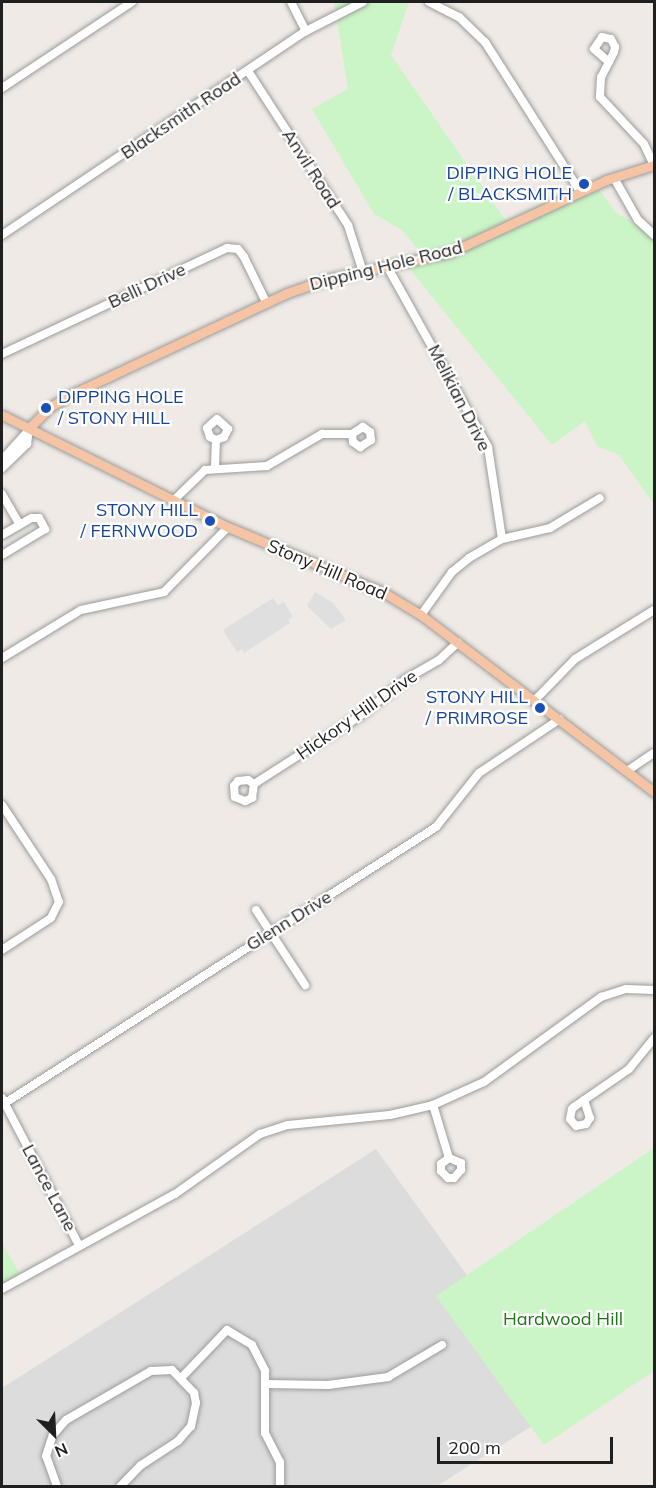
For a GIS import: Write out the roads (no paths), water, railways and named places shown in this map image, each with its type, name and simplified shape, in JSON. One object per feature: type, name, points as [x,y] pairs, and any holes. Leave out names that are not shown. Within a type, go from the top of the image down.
[{"type":"main road","name":"Dipping Hole Road","points":[[29,428],[50,407],[70,395],[266,303],[324,280],[388,268],[469,244],[580,190],[654,165]]},
{"type":"main road","name":"Stony Hill Road","points":[[2,415],[228,527],[383,592],[421,615],[458,642],[654,792]]},
{"type":"street","points":[[2,88],[132,2]]},
{"type":"street","points":[[291,2],[306,31]]},
{"type":"street","name":"Blacksmith Road","points":[[2,235],[306,31],[363,2]]},
{"type":"street","points":[[429,2],[459,17],[485,42],[580,190]]},
{"type":"street","points":[[609,62],[599,86],[600,97],[644,144],[654,165]]},
{"type":"street","name":"Anvil Road","points":[[248,71],[348,225],[363,272]]},
{"type":"street","points":[[614,178],[638,220],[654,235]]},
{"type":"street","name":"Belli Drive","points":[[2,354],[227,248],[238,249],[244,257],[266,303]]},
{"type":"street","name":"Melikian Drive","points":[[388,268],[488,447],[502,539]]},
{"type":"street","points":[[2,460],[29,428]]},
{"type":"street","points":[[2,468],[27,444],[29,428]]},
{"type":"street","points":[[174,500],[195,477],[215,467],[267,466],[318,436],[352,434]]},
{"type":"street","points":[[215,467],[216,440]]},
{"type":"street","points":[[2,494],[19,524]]},
{"type":"street","points":[[421,615],[459,565],[502,539],[549,528],[600,498]]},
{"type":"street","points":[[2,535],[19,524],[39,518],[45,528],[44,533],[2,555]]},
{"type":"street","points":[[2,658],[81,610],[164,592],[228,527]]},
{"type":"street","points":[[535,700],[575,658],[654,610]]},
{"type":"street","name":"Hickory Hill Drive","points":[[254,784],[368,711],[406,679],[439,660],[458,642]]},
{"type":"street","name":"Glenn Drive","points":[[2,1102],[436,827],[479,773],[560,719]]},
{"type":"street","points":[[627,771],[654,753]]},
{"type":"street","points":[[2,805],[51,879],[59,902],[51,918],[2,950]]},
{"type":"street","points":[[256,910],[305,985]]},
{"type":"street","points":[[2,1289],[188,1186],[248,1140],[268,1131],[434,1105],[492,1077],[601,997],[626,989],[654,990]]},
{"type":"street","points":[[584,1100],[636,1063],[654,1038]]},
{"type":"street","name":"Lance Lane","points":[[2,1102],[79,1245]]},
{"type":"street","points":[[434,1105],[449,1158]]},
{"type":"street","points":[[182,1377],[227,1330],[252,1345],[261,1358],[266,1384],[265,1433],[280,1462],[280,1486]]},
{"type":"street","points":[[266,1384],[328,1385],[387,1377],[442,1345]]},
{"type":"street","points":[[57,1486],[45,1456],[53,1435],[66,1420],[151,1371],[172,1370],[182,1377],[196,1403],[191,1426],[178,1441],[140,1466],[121,1486]]},
{"type":"place","name":"DIPPING HOLE / BLACKSMITH","points":[[584,184]]},
{"type":"place","name":"DIPPING HOLE / STONY HILL","points":[[46,408]]},
{"type":"place","name":"STONY HILL / FERNWOOD","points":[[210,521]]},
{"type":"place","name":"STONY HILL / PRIMROSE","points":[[540,708]]},
{"type":"park label","name":"Hardwood Hill","points":[[563,1319]]}]
